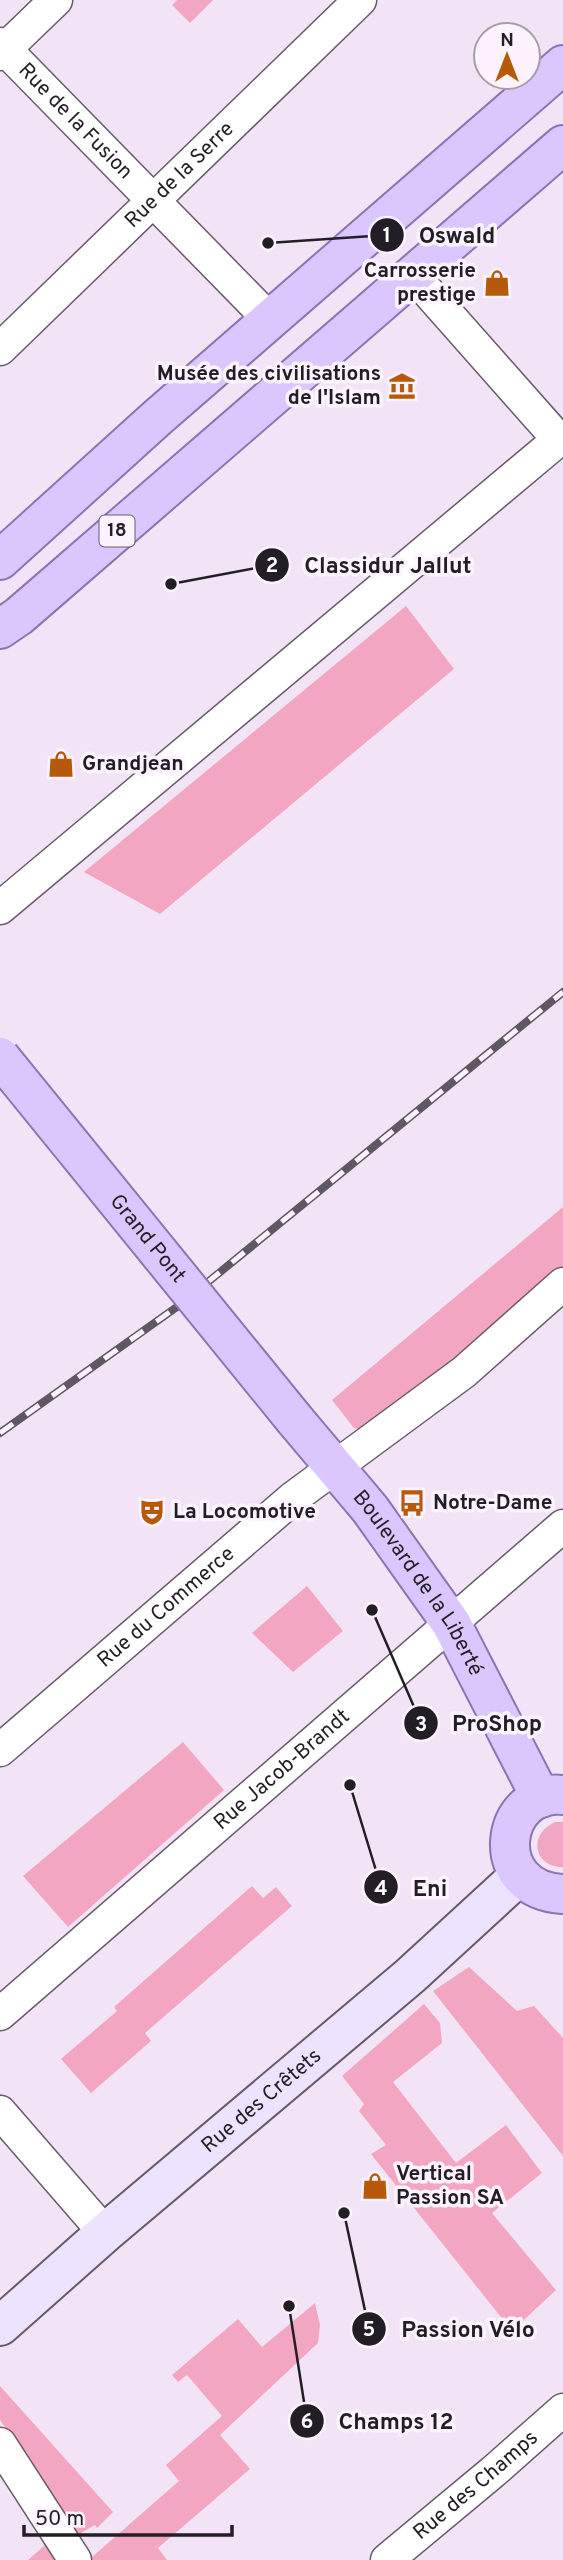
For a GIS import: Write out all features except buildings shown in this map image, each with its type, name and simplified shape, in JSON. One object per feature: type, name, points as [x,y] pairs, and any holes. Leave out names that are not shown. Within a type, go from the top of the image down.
[{"type":"main road","points":[[0,560],[158,417],[563,65]]},
{"type":"main road","name":"18","points":[[0,629],[19,616],[563,145]]},
{"type":"main road","name":"Grand Pont","points":[[0,1057],[295,1420]]},
{"type":"main road","name":"Boulevard de la Liberté","points":[[295,1420],[370,1509],[451,1623],[552,1796]]},
{"type":"main road","points":[[552,1796],[528,1805],[517,1816],[509,1846],[512,1861],[520,1875],[531,1886],[546,1892],[563,1894]]},
{"type":"main road","name":"Rue des Crêtets","points":[[0,2326],[105,2233],[410,1976],[520,1875]]},
{"type":"street","points":[[2,49],[56,0]]},
{"type":"street","name":"Rue de la Serre","points":[[0,349],[360,0]]},
{"type":"street","name":"Rue de la Fusion","points":[[2,49],[270,320]]},
{"type":"street","points":[[0,908],[561,438],[414,275]]},
{"type":"street","name":"Rue du Commerce","points":[[0,1750],[293,1498],[464,1372],[563,1284]]},
{"type":"street","name":"Rue Jacob-Brandt","points":[[0,2014],[563,1526]]},
{"type":"street","points":[[0,2112],[105,2233]]},
{"type":"street","name":"Rue des Champs","points":[[387,2560],[495,2471],[563,2410]]},
{"type":"street","points":[[0,2444],[75,2560]]},
{"type":"shaded area","points":[[177,0],[213,0],[190,23],[172,5]]},
{"type":"shaded area","points":[[406,606],[454,669],[160,914],[84,872]]},
{"type":"shaded area","points":[[563,1207],[563,1269],[369,1431],[354,1428],[332,1400]]},
{"type":"shaded area","points":[[307,1586],[343,1631],[293,1672],[252,1633]]},
{"type":"shaded area","points":[[183,1742],[224,1790],[68,1927],[23,1876]]},
{"type":"shaded area","points":[[555,1822],[563,1822],[563,1867],[545,1862],[538,1849],[541,1834]]},
{"type":"shaded area","points":[[252,1886],[263,1898],[276,1887],[292,1906],[145,2033],[151,2041],[91,2093],[61,2059],[117,2011],[114,2007]]},
{"type":"shaded area","points":[[469,1967],[517,2011],[534,2006],[563,2038],[563,2156],[433,1991]]},
{"type":"shaded area","points":[[424,2004],[440,2023],[442,2043],[393,2082],[456,2163],[506,2125],[542,2173],[492,2213],[556,2290],[512,2331],[371,2154],[386,2145],[359,2111],[364,2104],[342,2076]]},
{"type":"shaded area","points":[[315,2303],[320,2325],[318,2343],[220,2435],[250,2469],[158,2548],[167,2560],[93,2560],[92,2557],[179,2481],[166,2465],[222,2416],[187,2375],[178,2382],[172,2375],[238,2319],[262,2347]]},
{"type":"shaded area","points":[[0,2386],[113,2512],[97,2528],[95,2525],[79,2534],[74,2533],[0,2420]]},
{"type":"shaded area","points":[[50,2544],[59,2560],[28,2560],[45,2545]]},
{"type":"railway","points":[[0,1433],[181,1304],[563,992]]},
{"type":"place","name":"Oswald","points":[[268,243]]},
{"type":"place","name":"Carrosserie prestige","points":[[497,283]]},
{"type":"place","name":"Musée des civilisations de l'Islam","points":[[402,386]]},
{"type":"place","name":"Classidur Jallut","points":[[171,584]]},
{"type":"place","name":"Grandjean","points":[[61,764]]},
{"type":"place","name":"Notre-Dame","points":[[412,1503]]},
{"type":"place","name":"La Locomotive","points":[[152,1512]]},
{"type":"place","name":"ProShop","points":[[372,1610]]},
{"type":"place","name":"Eni","points":[[350,1785]]},
{"type":"place","name":"Vertical Passion SA","points":[[375,2186]]},
{"type":"place","name":"Passion Vélo","points":[[344,2213]]},
{"type":"place","name":"Champs 12","points":[[289,2306]]}]
